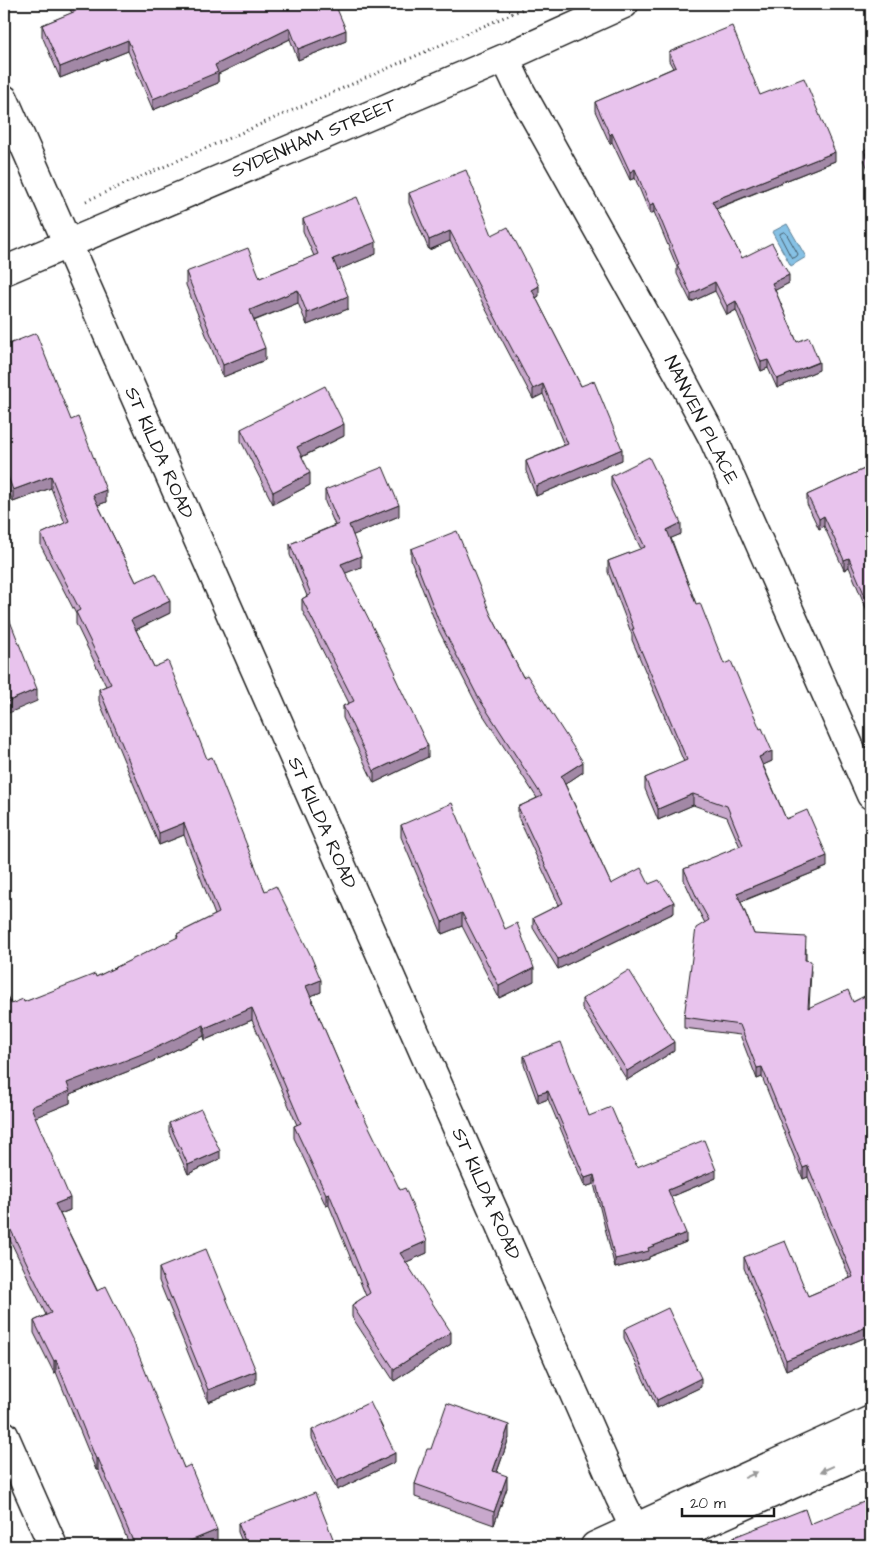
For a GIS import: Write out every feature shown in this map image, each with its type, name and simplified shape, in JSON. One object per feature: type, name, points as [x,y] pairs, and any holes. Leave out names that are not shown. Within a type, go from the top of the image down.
[{"type":"street","name":"SYDENHAM STREET","points":[[4,271],[505,58],[624,4]]},
{"type":"street","name":"NANVEN PLACE","points":[[505,58],[521,92],[713,438],[871,796]]},
{"type":"street","name":"ST KILDA ROAD","points":[[4,99],[644,1541]]},
{"type":"street","points":[[644,1541],[871,1420]]},
{"type":"street","points":[[4,1435],[53,1546]]},
{"type":"street","points":[[595,1546],[644,1541],[871,1449]]},
{"type":"path","points":[[54,215],[534,4]]},
{"type":"water","points":[[787,224],[806,257],[791,266],[772,232]]},
{"type":"building","points":[[73,4],[335,4],[346,30],[298,49],[290,28],[215,65],[218,72],[153,99],[128,40],[60,67],[42,25],[76,11]]},
{"type":"building","points":[[732,26],[760,95],[804,78],[835,152],[712,201],[742,258],[772,243],[789,275],[772,283],[797,342],[809,337],[819,362],[777,379],[768,360],[761,362],[736,301],[727,306],[715,282],[691,294],[677,265],[679,264],[654,203],[650,205],[635,169],[630,172],[595,102],[676,67],[669,52]]},
{"type":"building","points":[[871,147],[871,168],[864,150]]},
{"type":"building","points":[[466,170],[492,235],[508,227],[539,286],[532,290],[581,386],[594,381],[622,449],[536,486],[526,461],[568,444],[543,384],[533,389],[450,231],[429,240],[409,193]]},
{"type":"building","points":[[357,197],[376,242],[333,259],[348,296],[307,313],[298,290],[250,310],[265,348],[223,365],[186,272],[248,248],[260,278],[318,254],[303,219]]},
{"type":"building","points":[[36,333],[71,420],[78,417],[106,490],[93,495],[136,582],[156,573],[170,601],[131,620],[154,667],[168,661],[207,759],[212,757],[265,891],[276,886],[310,954],[321,980],[306,986],[348,1084],[400,1190],[405,1188],[427,1241],[400,1253],[451,1332],[394,1369],[352,1305],[370,1293],[329,1193],[326,1194],[294,1126],[301,1123],[252,1008],[205,1028],[204,1025],[147,1052],[67,1083],[70,1091],[31,1107],[70,1198],[55,1204],[97,1291],[106,1286],[134,1343],[184,1468],[190,1465],[217,1530],[178,1546],[135,1546],[98,1458],[96,1459],[56,1360],[54,1361],[34,1321],[51,1313],[8,1224],[4,1226],[4,990],[11,1004],[23,999],[24,1002],[95,974],[96,977],[178,937],[177,934],[219,913],[184,823],[159,833],[99,689],[111,684],[76,612],[80,610],[41,534],[69,521],[51,476],[13,490],[4,466],[4,346]]},
{"type":"building","points":[[325,386],[344,424],[297,447],[310,473],[273,492],[241,429]]},
{"type":"building","points":[[649,457],[681,523],[667,530],[696,604],[700,603],[724,664],[731,661],[760,729],[762,728],[772,751],[759,757],[786,819],[807,810],[827,856],[737,893],[754,934],[806,937],[805,960],[811,961],[808,1008],[848,990],[853,1002],[871,993],[871,1330],[869,1326],[786,1360],[744,1257],[785,1241],[808,1296],[853,1277],[808,1166],[803,1168],[762,1067],[757,1068],[740,1025],[684,1017],[696,928],[709,920],[684,869],[743,845],[727,806],[693,794],[658,809],[645,778],[687,760],[632,629],[634,629],[608,561],[645,547],[611,476]]},
{"type":"building","points":[[871,466],[871,610],[849,558],[844,560],[824,516],[819,519],[807,495]]},
{"type":"building","points":[[383,467],[399,505],[349,525],[361,556],[341,564],[396,673],[394,675],[428,746],[374,771],[343,706],[354,701],[302,599],[311,594],[290,544],[339,524],[325,490]]},
{"type":"building","points":[[457,531],[491,615],[523,677],[527,675],[583,762],[561,776],[611,884],[641,868],[649,884],[659,880],[674,902],[558,959],[533,918],[563,903],[518,807],[542,796],[478,697],[438,619],[411,549]]},
{"type":"building","points":[[4,606],[37,689],[4,703]]},
{"type":"building","points":[[452,803],[505,929],[517,923],[534,968],[499,986],[462,913],[442,922],[401,825]]},
{"type":"building","points":[[629,970],[674,1042],[627,1071],[582,999]]},
{"type":"building","points":[[561,1042],[589,1116],[611,1107],[637,1167],[704,1140],[716,1170],[668,1190],[686,1233],[648,1248],[649,1251],[615,1259],[594,1175],[585,1178],[548,1091],[538,1094],[524,1056]]},
{"type":"building","points":[[201,1109],[220,1151],[188,1165],[169,1123]]},
{"type":"building","points":[[206,1249],[256,1371],[208,1390],[159,1268]]},
{"type":"building","points":[[668,1308],[701,1378],[657,1400],[624,1329]]},
{"type":"building","points":[[370,1402],[395,1453],[337,1481],[312,1430]]},
{"type":"building","points":[[447,1403],[509,1425],[493,1471],[507,1476],[494,1512],[415,1484],[427,1449],[431,1449]]},
{"type":"building","points":[[315,1493],[334,1541],[321,1546],[247,1546],[238,1523]]},
{"type":"building","points":[[871,1499],[871,1546],[738,1546],[734,1537],[805,1509],[810,1524]]}]
